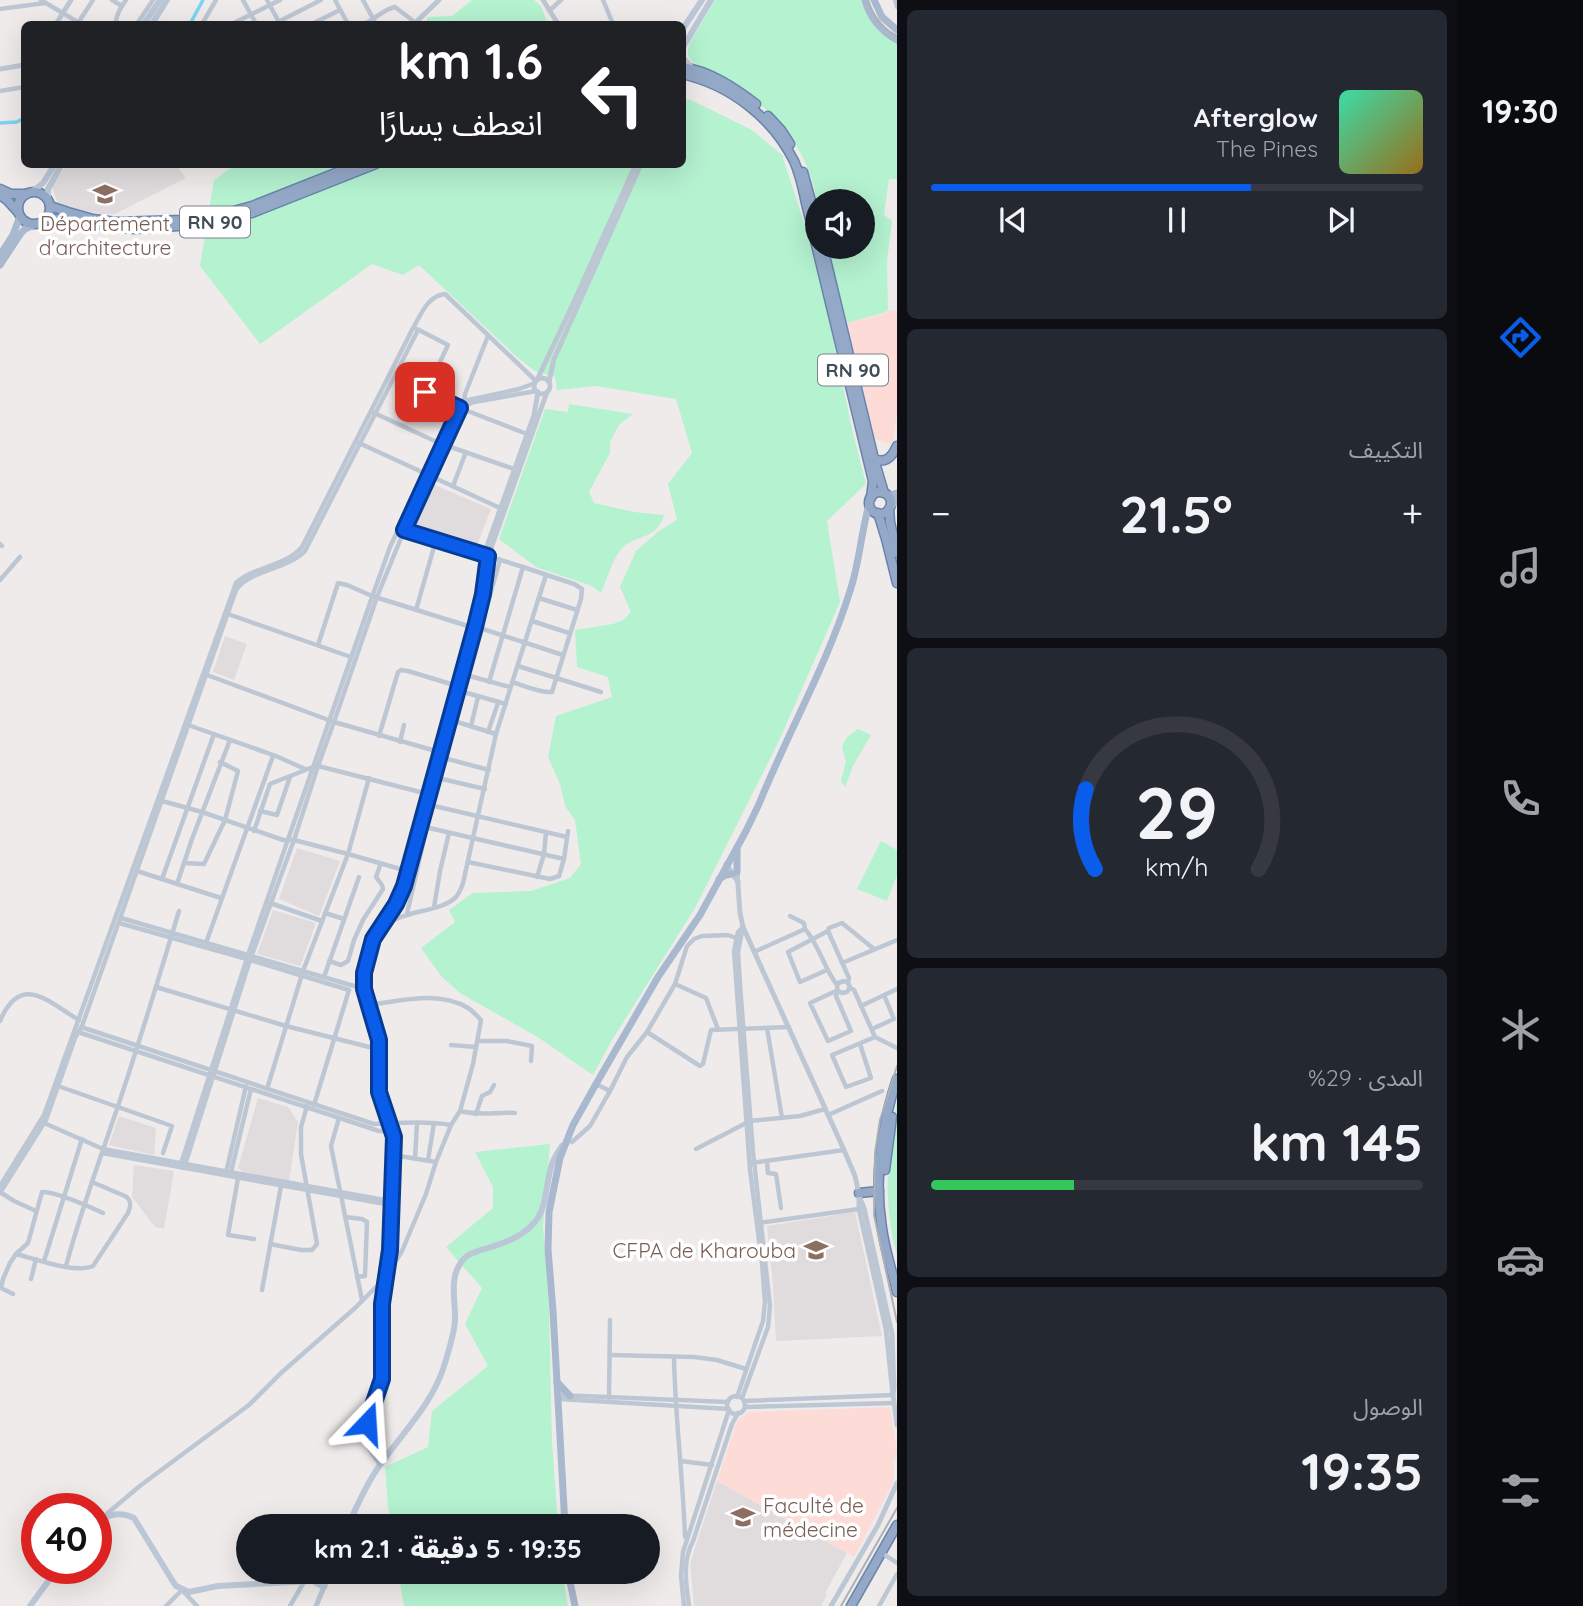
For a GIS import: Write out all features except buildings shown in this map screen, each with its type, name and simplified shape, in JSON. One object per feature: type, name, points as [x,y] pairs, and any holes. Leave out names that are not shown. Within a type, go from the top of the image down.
[{"type":"highway","points":[[687,67],[724,82],[764,111],[791,145],[809,189]]},
{"type":"highway","name":"RN 90","points":[[686,75],[723,89],[755,110],[776,133],[794,162],[800,177],[873,481],[870,500]]},
{"type":"highway","name":"RN 90","points":[[49,203],[61,211],[116,222],[182,220],[252,206],[348,168]]},
{"type":"highway","name":"RN 90","points":[[40,223],[63,218],[113,228],[135,229],[206,223],[252,212],[366,168]]},
{"type":"highway","points":[[0,189],[11,194],[42,193],[49,203],[48,217],[40,223],[26,222],[0,195]]},
{"type":"highway","points":[[19,214],[19,202],[29,193]]},
{"type":"highway","name":"RN 90","points":[[826,259],[874,459],[892,496]]},
{"type":"highway","points":[[874,459],[888,459],[897,446]]},
{"type":"highway","points":[[897,553],[889,508],[892,496],[875,494],[870,500],[871,508],[877,513],[897,583]]},
{"type":"highway","points":[[877,513],[884,513],[889,508]]},
{"type":"highway","points":[[897,1079],[883,1134],[879,1191],[883,1231],[897,1292]]},
{"type":"highway","points":[[897,1097],[888,1134],[884,1200],[887,1230],[897,1273]]},
{"type":"highway","points":[[859,1195],[879,1191]]},
{"type":"highway","points":[[853,1606],[897,1525]]},
{"type":"highway","points":[[853,1606],[897,1534]]},
{"type":"main road","points":[[146,21],[160,0]]},
{"type":"main road","points":[[154,21],[167,0]]},
{"type":"main road","points":[[686,24],[702,0]]},
{"type":"main road","points":[[686,42],[711,0]]},
{"type":"main road","points":[[865,0],[877,25],[897,40]]},
{"type":"main road","points":[[874,0],[882,17],[897,30]]},
{"type":"main road","points":[[29,193],[43,183],[52,168]]},
{"type":"main road","points":[[49,203],[48,189],[60,168]]},
{"type":"main road","points":[[0,255],[13,235],[19,214]]},
{"type":"main road","points":[[0,265],[21,233],[40,223]]},
{"type":"main road","points":[[695,921],[763,793],[835,633],[856,572],[870,500]]},
{"type":"main road","points":[[863,526],[868,517],[877,513]]},
{"type":"main road","points":[[564,1514],[548,1267],[547,1229],[554,1184],[570,1140],[596,1084],[695,921],[737,847],[763,793]]},
{"type":"main road","points":[[719,879],[735,873],[737,847]]},
{"type":"main road","points":[[354,1514],[380,1464],[440,1379],[454,1326],[455,1273],[460,1264],[475,1251],[494,1247],[533,1225],[543,1205],[552,1163],[570,1140]]},
{"type":"main road","points":[[557,1382],[571,1398],[558,1409]]},
{"type":"main road","points":[[112,1515],[126,1514],[134,1518],[172,1580],[182,1590],[195,1592],[218,1586],[252,1584]]},
{"type":"main road","points":[[30,1606],[46,1584]]},
{"type":"main road","points":[[318,1584],[324,1587],[325,1584]]},
{"type":"main road","points":[[570,1584],[575,1606]]},
{"type":"street","points":[[58,21],[71,0]]},
{"type":"street","points":[[82,21],[93,0]]},
{"type":"street","points":[[113,0],[122,6]]},
{"type":"street","points":[[116,21],[126,0]]},
{"type":"street","points":[[139,21],[153,0]]},
{"type":"street","points":[[204,21],[216,0]]},
{"type":"street","points":[[243,0],[254,21]]},
{"type":"street","points":[[238,21],[268,3],[280,0]]},
{"type":"street","points":[[283,21],[321,0]]},
{"type":"street","points":[[335,0],[346,21]]},
{"type":"street","points":[[363,0],[374,21]]},
{"type":"street","points":[[418,21],[439,0]]},
{"type":"street","points":[[543,0],[556,21]]},
{"type":"street","points":[[550,10],[561,0]]},
{"type":"street","points":[[603,0],[612,21]]},
{"type":"street","points":[[895,0],[897,7]]},
{"type":"street","points":[[0,9],[43,1],[75,21]]},
{"type":"street","points":[[268,3],[278,21]]},
{"type":"street","points":[[376,21],[391,7],[396,7],[412,21]]},
{"type":"street","points":[[318,21],[340,10]]},
{"type":"street","points":[[0,69],[21,66]]},
{"type":"street","points":[[0,91],[21,88]]},
{"type":"street","points":[[382,1124],[374,1096],[379,1040],[361,988],[370,946],[396,904],[456,689],[464,674],[483,594],[486,555],[536,407],[536,381],[634,168]]},
{"type":"street","points":[[486,555],[550,388],[554,359],[639,168]]},
{"type":"street","points":[[136,869],[162,801],[233,587],[242,578],[291,557],[302,547],[430,300],[445,294],[536,381]]},
{"type":"street","points":[[403,397],[406,390],[423,398],[448,345],[415,329]]},
{"type":"street","points":[[183,1166],[249,958],[390,547],[462,405],[488,336]]},
{"type":"street","points":[[462,405],[519,389],[544,378],[550,382]]},
{"type":"street","points":[[425,392],[527,434]]},
{"type":"street","points":[[462,405],[547,392]]},
{"type":"street","points":[[373,412],[441,443],[514,469]]},
{"type":"street","points":[[36,1211],[0,1193],[43,1122],[236,590],[241,583],[292,561],[305,551],[373,412]]},
{"type":"street","points":[[359,443],[500,508]]},
{"type":"street","points":[[453,486],[466,452]]},
{"type":"street","points":[[332,721],[351,657],[427,473]]},
{"type":"street","points":[[404,530],[523,567],[582,589],[552,692],[489,682],[464,674]]},
{"type":"street","points":[[416,610],[436,540]]},
{"type":"street","points":[[1,576],[20,557]]},
{"type":"street","points":[[429,805],[427,793],[436,751],[500,560]]},
{"type":"street","points":[[489,682],[523,567]]},
{"type":"street","points":[[376,934],[393,920],[453,900],[459,893],[496,734],[546,575]]},
{"type":"street","points":[[318,645],[338,583],[563,655]]},
{"type":"street","points":[[539,598],[577,610]]},
{"type":"street","points":[[228,614],[351,657]]},
{"type":"street","points":[[532,621],[569,633]]},
{"type":"street","points":[[518,666],[601,692]]},
{"type":"street","points":[[379,736],[398,672],[401,670],[506,704]]},
{"type":"street","points":[[207,675],[332,721],[436,751]]},
{"type":"street","points":[[380,1464],[371,1453],[365,1433],[382,1379],[382,1304],[394,1137],[379,1092],[377,1049],[361,988],[360,964],[373,929],[393,901],[423,826],[454,722],[456,689]]},
{"type":"street","points":[[471,726],[478,697]]},
{"type":"street","points":[[488,732],[498,703]]},
{"type":"street","points":[[454,722],[496,734]]},
{"type":"street","points":[[187,724],[305,769]]},
{"type":"street","points":[[400,741],[404,725]]},
{"type":"street","points":[[162,879],[215,734]]},
{"type":"street","points":[[177,884],[230,740]]},
{"type":"street","points":[[206,943],[274,756]]},
{"type":"street","points":[[444,758],[489,770]]},
{"type":"street","points":[[184,863],[204,864],[225,820],[239,771],[220,762]]},
{"type":"street","points":[[254,831],[270,784],[315,766],[427,793]]},
{"type":"street","points":[[260,811],[278,814],[290,776]]},
{"type":"street","points":[[267,1088],[302,973],[348,854],[369,778]]},
{"type":"street","points":[[438,778],[485,789]]},
{"type":"street","points":[[162,801],[254,831],[406,871]]},
{"type":"street","points":[[429,805],[546,832],[567,834],[559,876],[551,879],[468,862]]},
{"type":"street","points":[[423,826],[564,859]]},
{"type":"street","points":[[407,914],[423,826]]},
{"type":"street","points":[[537,877],[544,854],[546,832]]},
{"type":"street","points":[[434,907],[449,833]]},
{"type":"street","points":[[249,958],[290,840]]},
{"type":"street","points":[[727,862],[738,882],[743,927],[855,1175],[892,1334],[892,1395]]},
{"type":"street","points":[[329,961],[341,965],[348,961],[363,920],[383,889],[376,877],[381,863]]},
{"type":"street","points":[[136,869],[221,898]]},
{"type":"street","points":[[324,978],[359,877]]},
{"type":"street","points":[[270,902],[322,921]]},
{"type":"street","points":[[66,1266],[137,1048],[178,911]]},
{"type":"street","points":[[325,913],[344,919]]},
{"type":"street","points":[[790,916],[804,923],[838,989],[846,993],[849,978],[828,931]]},
{"type":"street","points":[[118,919],[350,988],[361,988]]},
{"type":"street","points":[[78,1029],[79,1020],[118,919]]},
{"type":"street","points":[[827,970],[800,982],[788,952],[842,923],[874,949]]},
{"type":"street","points":[[743,927],[738,932],[734,951],[751,1163],[770,1295],[770,1317],[764,1338],[746,1378]]},
{"type":"street","points":[[741,1029],[738,952],[743,927]]},
{"type":"street","points":[[754,952],[805,929]]},
{"type":"street","points":[[172,935],[249,958]]},
{"type":"street","points":[[570,1140],[590,1126],[627,1057],[647,1032],[675,984],[690,942],[702,936],[728,935],[736,939]]},
{"type":"street","points":[[842,963],[897,940]]},
{"type":"street","points":[[302,973],[350,988]]},
{"type":"street","points":[[838,989],[810,1003],[828,1041],[851,1031],[836,996],[842,981],[854,990],[875,1037],[897,1048]]},
{"type":"street","points":[[675,984],[706,998],[718,1029]]},
{"type":"street","points":[[156,987],[232,1011],[377,1049]]},
{"type":"street","points":[[270,1244],[312,1250],[317,1244],[300,1138],[301,1127],[350,988]]},
{"type":"street","points":[[861,1006],[897,989]]},
{"type":"street","points":[[0,1021],[12,1000],[28,994],[41,997],[79,1020]]},
{"type":"street","points":[[872,1029],[894,1019],[884,995]]},
{"type":"street","points":[[112,1509],[249,1405],[386,1277],[402,1251],[451,1125],[460,1111],[473,1065],[480,1019],[468,1008],[439,999],[414,998],[369,1005]]},
{"type":"street","points":[[647,1032],[700,1066],[703,1064],[711,1030],[789,1027]]},
{"type":"street","points":[[768,1028],[782,1118]]},
{"type":"street","points":[[78,1029],[310,1106],[389,1127]]},
{"type":"street","points":[[860,1044],[871,1078],[846,1087],[832,1055],[875,1037]]},
{"type":"street","points":[[451,1045],[507,1041],[532,1046],[531,1061]]},
{"type":"street","points":[[596,1084],[610,1091]]},
{"type":"street","points":[[56,1085],[172,1126],[163,1153]]},
{"type":"street","points":[[249,1085],[267,1088],[339,1118],[379,1131],[417,1123],[451,1125]]},
{"type":"street","points":[[229,1174],[249,1085]]},
{"type":"street","points":[[476,1114],[482,1096],[490,1092],[494,1085]]},
{"type":"street","points":[[828,1115],[882,1091]]},
{"type":"street","points":[[696,1149],[748,1122],[800,1116],[825,1108]]},
{"type":"street","points":[[460,1111],[495,1115],[515,1113]]},
{"type":"street","points":[[339,1118],[331,1146],[362,1300]]},
{"type":"street","points":[[43,1122],[103,1151],[389,1203]]},
{"type":"street","points":[[0,1186],[43,1122]]},
{"type":"street","points":[[415,1159],[417,1123]]},
{"type":"street","points":[[428,1160],[434,1123]]},
{"type":"street","points":[[389,1127],[389,1203]]},
{"type":"street","points":[[44,1261],[82,1139]]},
{"type":"street","points":[[751,1163],[844,1150]]},
{"type":"street","points":[[393,1155],[436,1162]]},
{"type":"street","points":[[767,1161],[768,1173],[776,1174],[781,1208]]},
{"type":"street","points":[[238,1175],[281,1186],[307,1188]]},
{"type":"street","points":[[238,1175],[228,1234],[254,1239]]},
{"type":"street","points":[[16,1254],[83,1269],[93,1266],[130,1208],[128,1198],[92,1182]]},
{"type":"street","points":[[262,1290],[281,1186]]},
{"type":"street","points":[[13,1294],[1,1286],[10,1263],[28,1243],[43,1192],[84,1204],[103,1213]]},
{"type":"street","points":[[859,1195],[859,1209],[886,1329],[897,1425]]},
{"type":"street","points":[[759,1223],[859,1209]]},
{"type":"street","points":[[345,1217],[367,1222],[365,1276],[357,1278]]},
{"type":"street","points":[[687,1606],[681,1576],[682,1556],[732,1424],[738,1413],[742,1412],[746,1369],[763,1321],[765,1302],[759,1223]]},
{"type":"street","points":[[31,1279],[36,1259]]},
{"type":"street","points":[[609,1398],[610,1320]]},
{"type":"street","points":[[610,1355],[717,1360],[746,1369]]},
{"type":"street","points":[[674,1357],[686,1546]]},
{"type":"street","points":[[742,1401],[892,1395]]},
{"type":"street","points":[[558,1397],[675,1403],[728,1402],[732,1398],[742,1401],[827,1404],[894,1403]]},
{"type":"street","points":[[827,1397],[827,1404]]},
{"type":"street","points":[[571,1398],[675,1403],[738,1413]]},
{"type":"street","points":[[686,1546],[729,1410],[728,1402]]},
{"type":"street","points":[[681,1461],[712,1465]]},
{"type":"street","points":[[831,1606],[867,1544],[897,1483]]},
{"type":"street","points":[[885,1555],[897,1563]]},
{"type":"street","points":[[878,1606],[897,1574]]},
{"type":"street","points":[[290,1606],[302,1584]]},
{"type":"street","points":[[316,1606],[324,1587]]},
{"type":"street","points":[[166,1606],[182,1590],[197,1606]]},
{"type":"shaded area","name":"Département d'architecture","points":[[64,168],[178,168],[186,178],[115,214],[62,207],[57,202],[52,186]]},
{"type":"shaded area","points":[[888,310],[897,311],[897,414],[892,445],[875,439],[847,323],[883,314]]},
{"type":"shaded area","points":[[430,483],[491,509],[476,548],[412,526]]},
{"type":"shaded area","points":[[225,636],[247,644],[234,680],[213,672]]},
{"type":"shaded area","points":[[297,848],[340,861],[319,916],[279,899]]},
{"type":"shaded area","points":[[273,910],[316,923],[300,966],[257,954]]},
{"type":"shaded area","points":[[258,1098],[288,1107],[298,1122],[289,1181],[243,1172],[238,1168]]},
{"type":"shaded area","points":[[119,1116],[156,1128],[154,1155],[109,1145]]},
{"type":"shaded area","points":[[134,1165],[174,1171],[164,1229],[155,1227],[132,1197]]},
{"type":"shaded area","points":[[855,1212],[882,1336],[776,1341],[767,1226]]},
{"type":"shaded area","points":[[890,1407],[897,1452],[894,1459],[894,1481],[854,1557],[717,1481],[737,1421],[750,1412]]},
{"type":"shaded area","name":"Faculté de médecine","points":[[717,1481],[847,1553],[825,1593],[827,1594],[821,1606],[694,1606],[690,1563]]},
{"type":"green space","points":[[472,0],[534,0],[541,6],[547,21],[426,21],[428,17],[452,16]]},
{"type":"green space","points":[[715,0],[862,0],[897,43],[897,179],[889,179],[884,215],[892,221],[887,261],[888,310],[847,323],[829,259],[875,259],[875,189],[814,189],[802,155],[789,135],[755,100],[692,62],[688,51]]},
{"type":"green space","points":[[689,99],[752,130],[782,155],[805,226],[805,259],[816,260],[866,484],[827,521],[840,602],[778,743],[695,908],[593,1075],[539,1038],[460,993],[441,976],[421,948],[455,922],[449,910],[473,893],[531,891],[570,878],[581,864],[575,820],[565,806],[560,784],[548,757],[556,716],[612,697],[608,677],[577,667],[575,630],[613,624],[623,620],[631,612],[620,587],[636,551],[677,520],[668,484],[692,453],[676,399],[596,386],[557,390],[555,377],[535,371],[518,358],[419,265],[403,275],[372,264],[260,344],[200,266],[214,180],[231,168],[686,168],[686,100]]},
{"type":"green space","points":[[569,404],[633,414],[619,425],[610,442],[610,453],[589,492],[594,503],[634,512],[664,515],[656,530],[631,542],[619,552],[601,593],[592,586],[536,567],[499,539],[545,409],[568,412]]},
{"type":"green space","points":[[858,729],[871,735],[853,766],[845,787],[841,781],[846,761],[842,748],[847,737]]},
{"type":"green space","points":[[881,841],[897,850],[897,875],[887,901],[857,889]]},
{"type":"green space","points":[[897,1102],[897,1255],[888,1198],[888,1160]]},
{"type":"green space","points":[[550,1144],[543,1226],[557,1514],[389,1514],[385,1467],[428,1447],[432,1411],[488,1366],[465,1324],[482,1288],[446,1247],[493,1208],[493,1187],[475,1152]]},
{"type":"green space","points":[[400,1584],[564,1584],[568,1606],[404,1606]]},
{"type":"waterway","points":[[192,21],[203,0]]},
{"type":"waterway","points":[[0,123],[21,120]]},
{"type":"tram line","points":[[868,0],[879,21],[897,36]]},
{"type":"tram line","points":[[897,1066],[880,1120],[875,1153],[874,1215],[897,1322]]},
{"type":"tram line","points":[[841,1606],[897,1508]]},
{"type":"place","name":"Département d'architecture","points":[[105,194]]},
{"type":"place","name":"CFPA de Kharouba","points":[[816,1250]]},
{"type":"place","name":"Faculté de médecine","points":[[743,1517]]},
{"type":"route","points":[[367,1423],[382,1379],[381,1316],[390,1250],[394,1137],[378,1087],[379,1040],[364,989],[365,965],[373,939],[396,904],[404,886],[475,627],[488,556],[404,530],[460,408],[425,392]]}]
